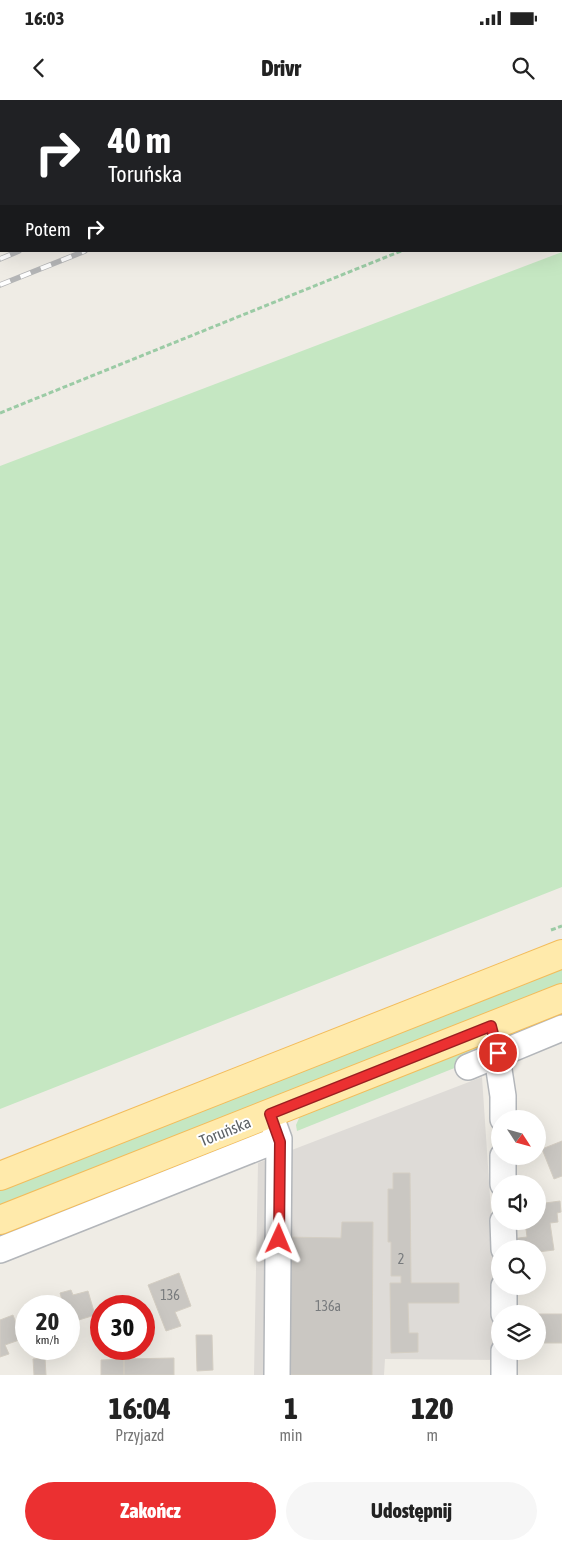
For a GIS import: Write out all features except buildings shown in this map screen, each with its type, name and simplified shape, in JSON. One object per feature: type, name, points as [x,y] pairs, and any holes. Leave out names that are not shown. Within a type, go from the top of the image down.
[{"type":"main road","points":[[0,1176],[562,954]]},
{"type":"main road","name":"Toruńska","points":[[0,1220],[562,998]]},
{"type":"street","points":[[491,1026],[498,1053],[502,1110]]},
{"type":"street","points":[[468,1066],[562,1028]]},
{"type":"street","points":[[270,1114],[280,1139],[277,1375]]},
{"type":"street","points":[[0,1250],[280,1139]]},
{"type":"street","points":[[504,1360],[504,1375]]},
{"type":"path","points":[[0,413],[399,252]]},
{"type":"shaded area","points":[[482,1077],[493,1240],[491,1240],[491,1295],[497,1295],[497,1305],[491,1305],[491,1360],[385,1359],[384,1375],[254,1375],[258,1163]]},
{"type":"green space","points":[[562,252],[562,887],[0,1109],[0,466]]},
{"type":"green space","points":[[562,967],[562,983],[0,1205],[0,1189]]},
{"type":"green space","points":[[562,1011],[562,1020],[510,1038],[509,1033]]},
{"type":"green space","points":[[480,1044],[483,1050],[467,1063],[297,1131],[296,1125],[300,1116]]},
{"type":"green space","points":[[248,1136],[251,1139],[0,1242],[0,1234]]},
{"type":"railway","points":[[0,259],[17,252]]},
{"type":"railway","points":[[0,285],[82,252]]},
{"type":"route","points":[[279,1239],[280,1142],[270,1114],[491,1026],[498,1053]]}]
